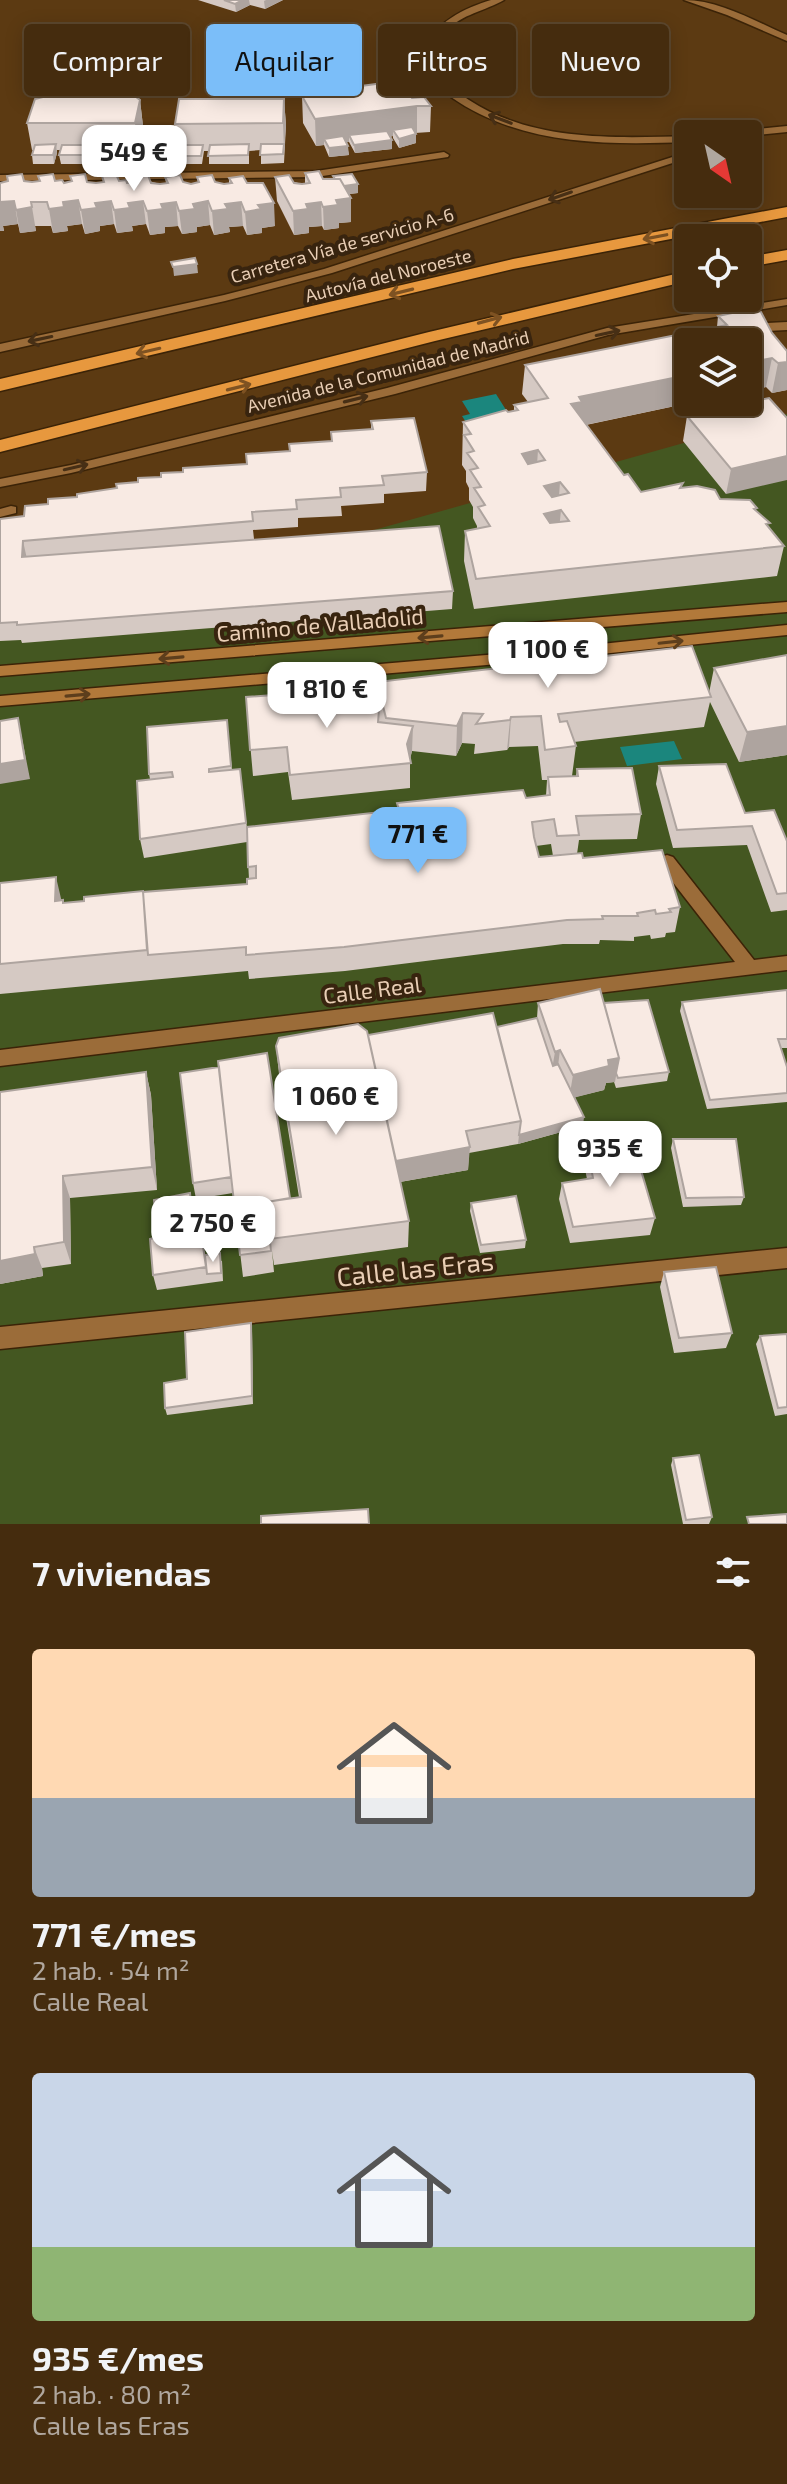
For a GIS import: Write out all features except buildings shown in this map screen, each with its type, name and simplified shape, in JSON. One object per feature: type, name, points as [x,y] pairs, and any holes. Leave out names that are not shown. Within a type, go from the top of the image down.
[{"type":"highway","name":"Autovía del Noroeste","points":[[0,385],[327,311],[513,264],[787,212]]},
{"type":"highway","points":[[762,259],[787,255]]},
{"type":"highway","points":[[0,446],[247,385],[527,310],[674,279]]},
{"type":"street","points":[[500,0],[471,10],[442,29],[430,52],[431,66],[437,79],[460,99],[500,119],[560,134],[648,141],[674,140]]},
{"type":"street","points":[[688,0],[730,13],[787,38]]},
{"type":"street","points":[[762,132],[787,130]]},
{"type":"street","points":[[762,136],[787,130]]},
{"type":"street","points":[[0,178],[316,174],[444,155]]},
{"type":"street","name":"Carretera Vía de servicio A-6","points":[[0,348],[225,298],[328,271],[674,160]]},
{"type":"street","name":"Avenida de la Comunidad de Madrid","points":[[0,483],[71,469],[376,395],[607,332],[787,302]]},
{"type":"street","points":[[772,326],[777,340]]},
{"type":"street","points":[[758,328],[787,326]]},
{"type":"street","name":"Camino de Valladolid","points":[[0,671],[787,607]]},
{"type":"street","points":[[0,701],[523,657],[787,630]]},
{"type":"street","points":[[667,862],[750,968]]},
{"type":"street","name":"Calle Real","points":[[0,1058],[787,963]]},
{"type":"street","name":"Calle las Eras","points":[[0,1338],[787,1258]]},
{"type":"green space","points":[[787,414],[787,1524],[0,1524],[0,635]]},
{"type":"water","points":[[496,394],[513,421],[471,430],[462,416],[470,414],[462,401]]},
{"type":"water","points":[[674,741],[682,759],[627,766],[620,747]]}]
